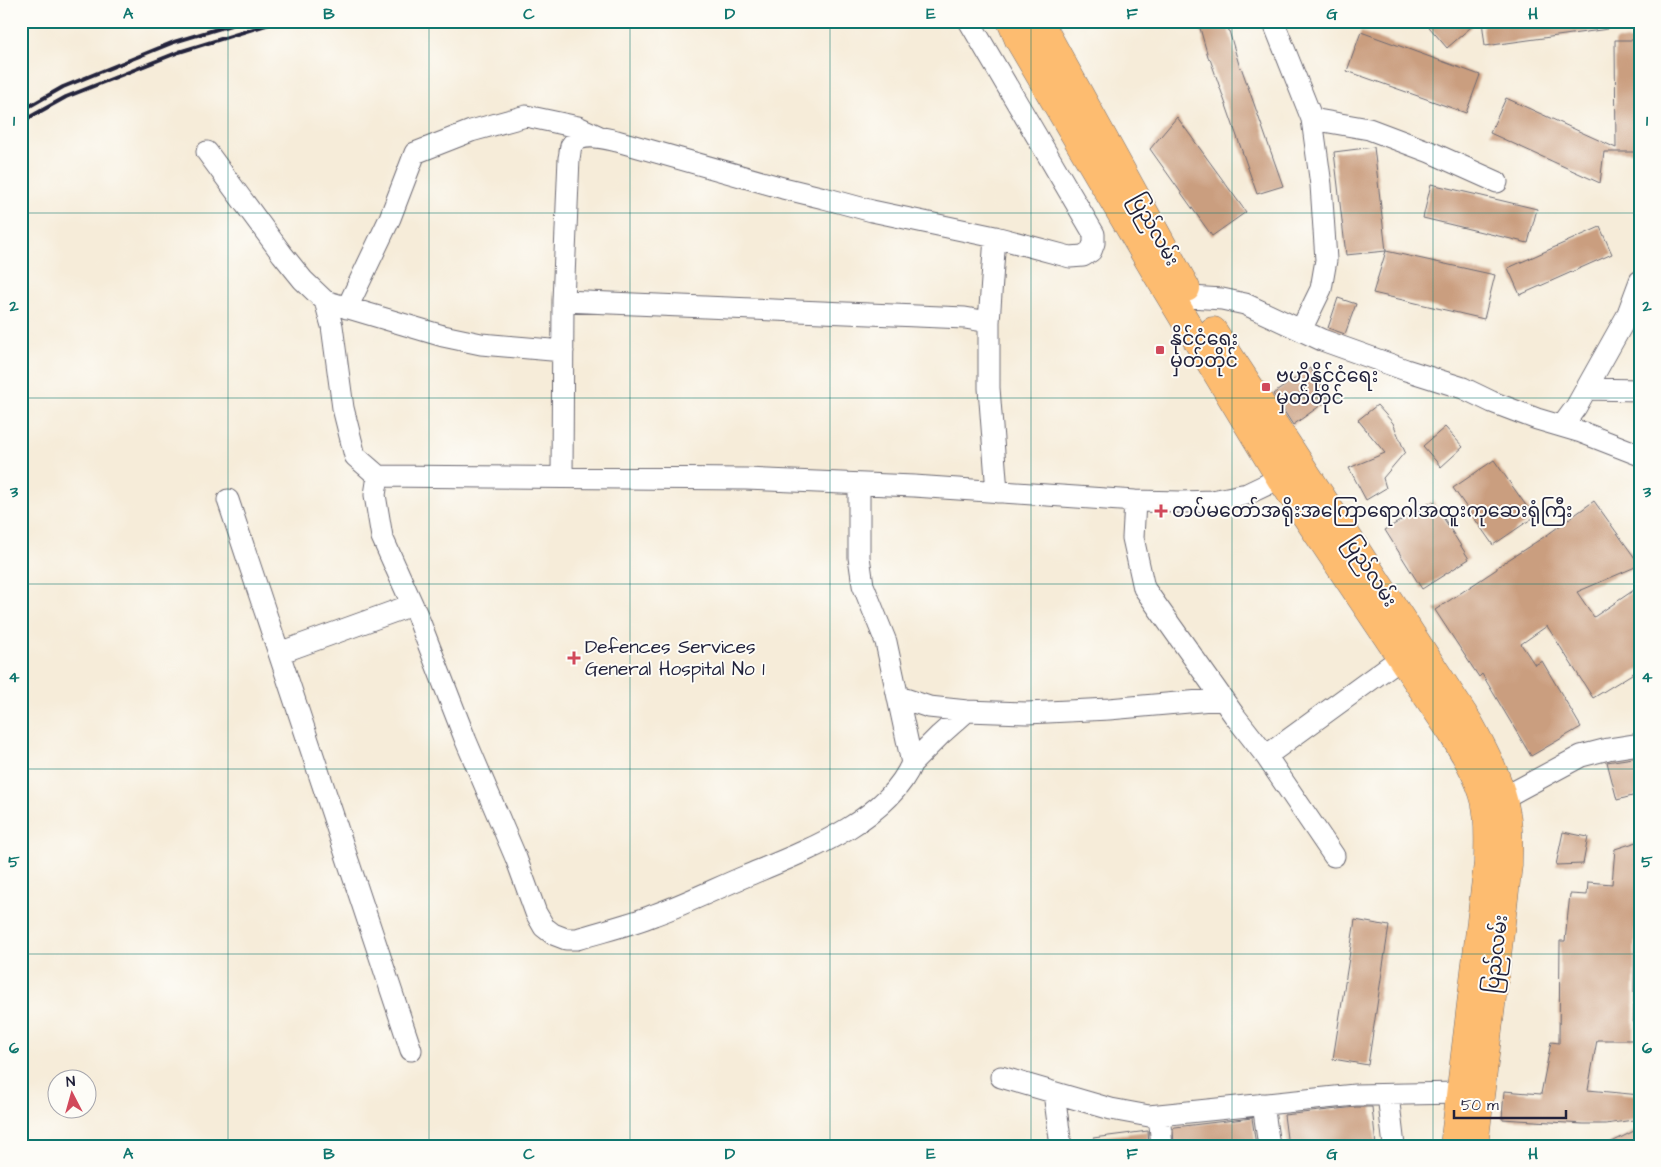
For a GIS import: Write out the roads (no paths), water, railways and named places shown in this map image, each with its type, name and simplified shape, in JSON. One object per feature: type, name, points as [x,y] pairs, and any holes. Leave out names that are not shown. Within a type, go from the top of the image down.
[{"type":"highway","points":[[1011,21],[1024,49],[1291,473],[1402,657],[1474,769],[1485,800],[1488,831],[1488,863],[1454,1146]]},
{"type":"highway","name":"ပြည်လမ်း","points":[[1041,21],[1184,303]]},
{"type":"highway","name":"ပြည်လမ်း","points":[[1291,473],[1470,723],[1489,759],[1503,798],[1508,830],[1508,865],[1474,1146]]},
{"type":"street","points":[[347,308],[390,218],[415,153],[471,131],[526,116],[578,127],[600,137],[872,211],[995,237],[1070,257],[1082,256],[1091,250],[1094,243],[1094,234],[968,21]]},
{"type":"street","points":[[1273,21],[1312,119],[1321,185],[1326,260],[1321,289],[1301,330]]},
{"type":"street","points":[[1312,119],[1369,129],[1430,152],[1497,182]]},
{"type":"street","points":[[562,477],[563,301],[569,158],[571,146],[578,140],[587,137],[600,137]]},
{"type":"street","points":[[207,152],[282,254],[303,280],[325,301],[443,336],[481,344],[563,351]]},
{"type":"street","points":[[995,237],[989,322],[989,388],[997,492]]},
{"type":"street","points":[[1562,426],[1576,407],[1627,316],[1640,281]]},
{"type":"street","points":[[1184,303],[1222,299],[1245,304],[1322,340],[1356,353],[1463,388],[1492,402],[1640,455]]},
{"type":"street","points":[[325,301],[332,326],[344,408],[355,456],[378,476],[688,478],[914,486],[1135,501],[1181,502],[1212,501],[1247,494],[1291,473]]},
{"type":"street","points":[[563,301],[955,317],[989,322]]},
{"type":"street","points":[[1586,389],[1640,390]]},
{"type":"street","points":[[378,476],[375,495],[382,537],[516,858],[536,913],[544,927],[553,934],[566,939],[577,938],[654,916],[799,854],[861,820],[886,800],[907,777],[912,763],[967,711]]},
{"type":"street","points":[[859,484],[859,557],[862,585],[886,642],[912,763]]},
{"type":"street","points":[[228,500],[411,1050]]},
{"type":"street","points":[[1135,501],[1132,538],[1144,588],[1222,699],[1266,756],[1334,856]]},
{"type":"street","points":[[279,653],[412,605]]},
{"type":"street","points":[[1266,756],[1402,657]]},
{"type":"street","points":[[899,697],[929,707],[967,711],[1028,713],[1109,709],[1222,699]]},
{"type":"street","points":[[1503,798],[1581,756],[1640,744]]},
{"type":"street","points":[[1001,1077],[1111,1109],[1149,1116],[1355,1095],[1459,1093]]},
{"type":"street","points":[[1054,1093],[1061,1146]]},
{"type":"street","points":[[1388,1095],[1394,1146]]},
{"type":"street","points":[[1263,1104],[1269,1146]]},
{"type":"street","points":[[1159,1115],[1162,1146]]},
{"type":"railway","points":[[21,111],[63,87],[174,42],[244,21]]},
{"type":"railway","points":[[21,122],[66,97],[179,52],[279,21]]},
{"type":"place","name":"နိုင်ငံရေး မှတ်တိုင်","points":[[1160,350]]},
{"type":"place","name":"ဗဟိုနိုင်ငံရေး မှတ်တိုင်","points":[[1266,387]]},
{"type":"place","name":"တပ်မတော်အရိုးအကြောရောဂါအထူးကုဆေးရုံကြီး","points":[[1161,511]]},
{"type":"place","name":"Defences Services General Hospital No 1","points":[[574,658]]}]
